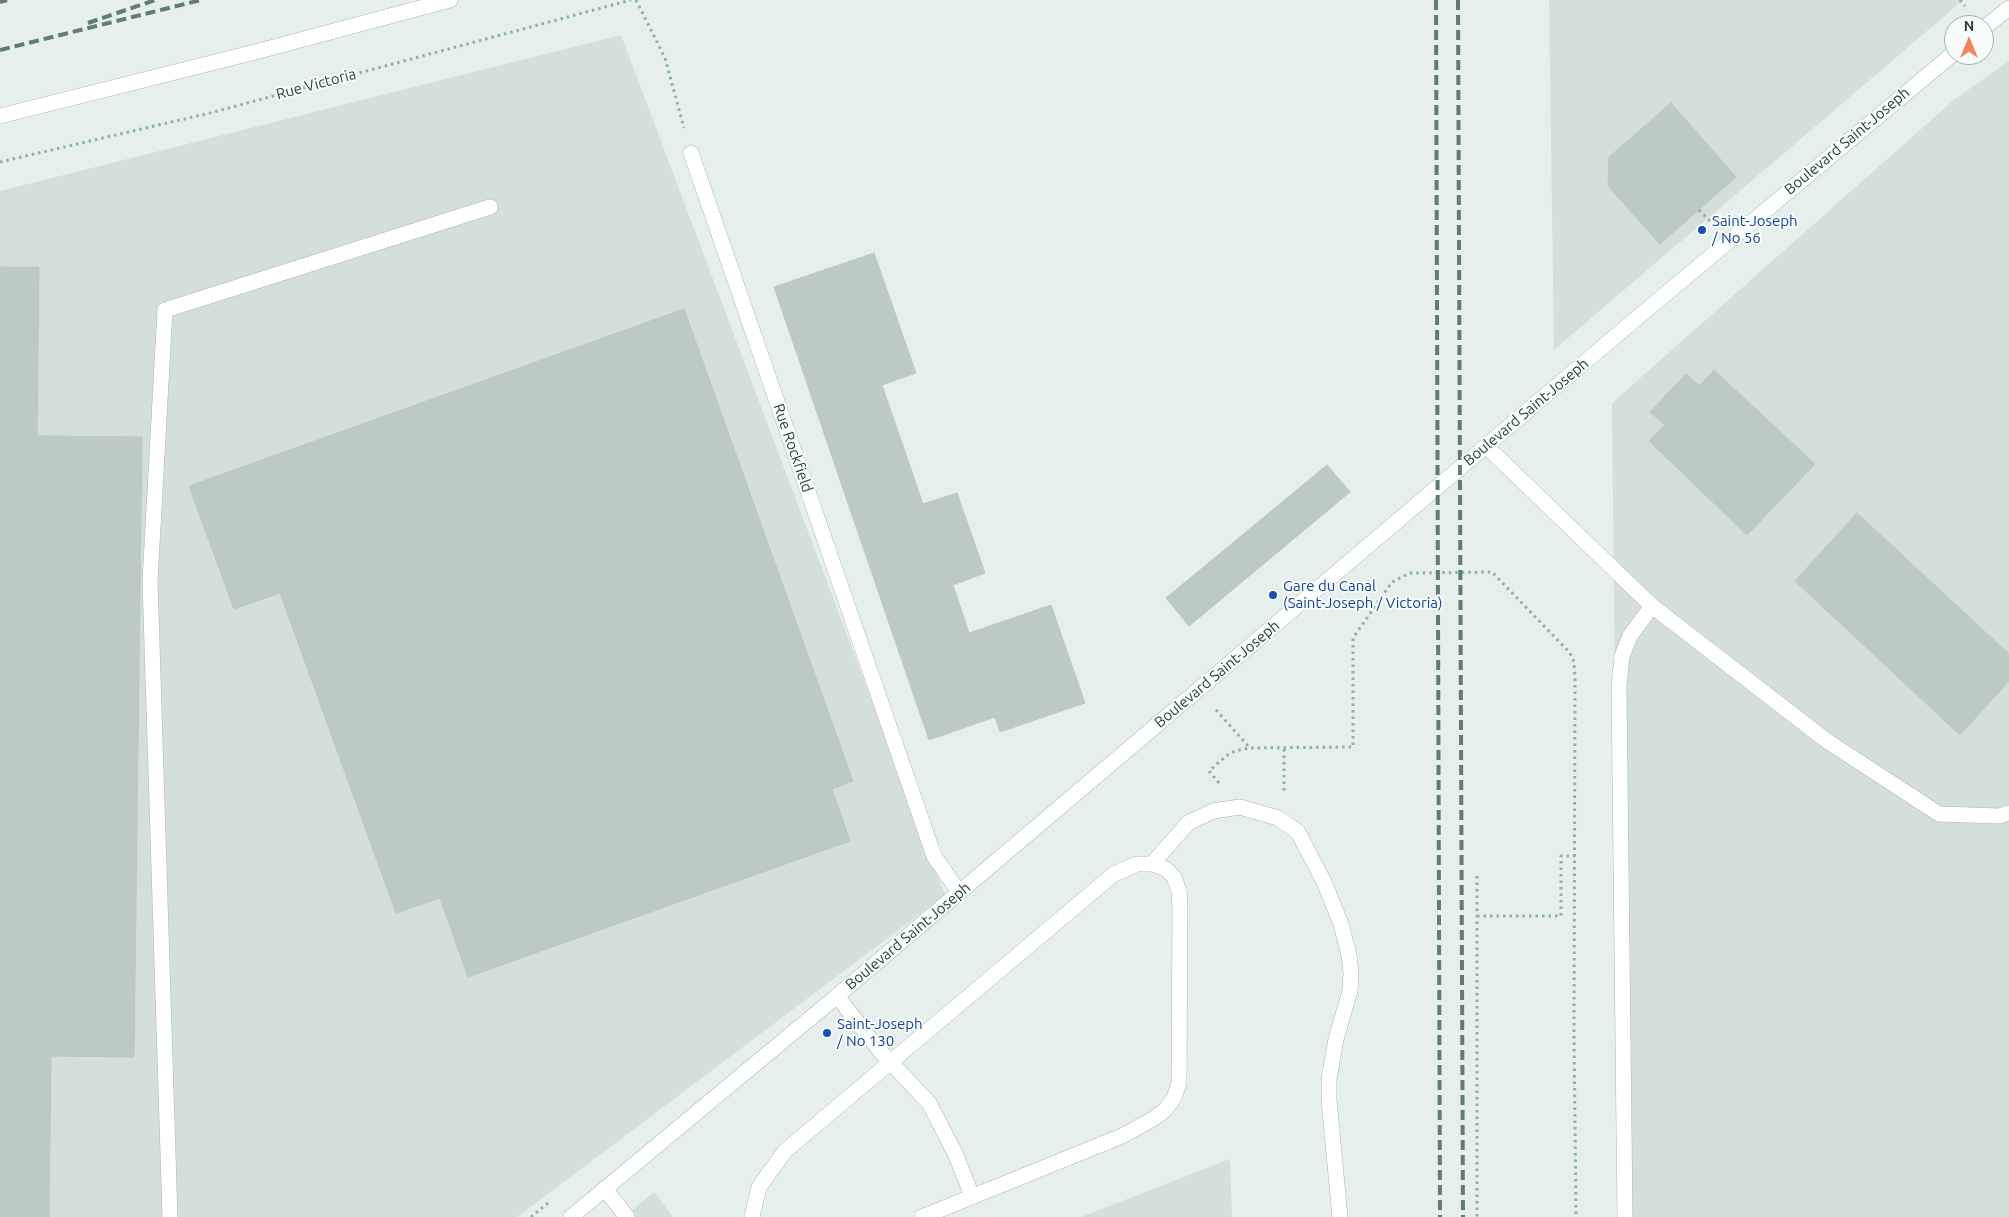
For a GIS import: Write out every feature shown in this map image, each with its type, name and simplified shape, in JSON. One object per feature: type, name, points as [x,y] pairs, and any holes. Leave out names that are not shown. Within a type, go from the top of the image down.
[{"type":"street","points":[[0,116],[259,51],[450,0]]},
{"type":"street","points":[[1994,20],[2009,8]]},
{"type":"street","name":"Boulevard Saint-Joseph","points":[[572,1217],[837,996],[1486,446],[1944,61]]},
{"type":"street","name":"Rue Rockfield","points":[[691,153],[934,856],[959,892]]},
{"type":"street","points":[[170,1217],[150,581],[165,310],[490,207]]},
{"type":"street","points":[[1486,446],[1652,606],[1827,741],[1939,814],[1999,816],[2009,813]]},
{"type":"street","points":[[1625,1217],[1619,686],[1622,656],[1630,636],[1652,606]]},
{"type":"street","points":[[1152,864],[1188,824],[1212,812],[1240,807],[1278,818],[1298,832],[1324,882],[1341,924],[1349,955],[1351,973],[1350,991],[1336,1039],[1330,1079],[1330,1100],[1340,1217]]},
{"type":"street","points":[[752,1217],[759,1187],[785,1151],[892,1063],[1114,874],[1137,864],[1152,864],[1166,869],[1174,877],[1179,891],[1179,1083],[1174,1098],[1165,1110],[1140,1128],[922,1217]]},
{"type":"street","points":[[837,996],[892,1063],[929,1104],[956,1153],[972,1196]]},
{"type":"street","points":[[605,1189],[627,1217]]},
{"type":"path","name":"Rue Victoria","points":[[0,162],[210,113],[631,0]]},
{"type":"path","points":[[636,0],[666,58],[691,153]]},
{"type":"path","points":[[1960,0],[1965,6]]},
{"type":"path","points":[[1699,210],[1711,223]]},
{"type":"path","points":[[1209,771],[1226,756],[1235,751],[1250,748],[1353,747],[1353,638],[1392,582],[1410,573],[1492,572],[1570,653],[1574,662],[1576,1217]]},
{"type":"path","points":[[1216,710],[1250,748]]},
{"type":"path","points":[[1284,749],[1284,822]]},
{"type":"path","points":[[1477,916],[1561,916],[1561,856],[1575,856]]},
{"type":"path","points":[[1477,876],[1478,1217]]},
{"type":"shaded area","points":[[1549,0],[1963,0],[1944,15],[1554,350]]},
{"type":"shaded area","points":[[621,35],[945,895],[517,1217],[0,1217],[0,191]]},
{"type":"shaded area","points":[[2009,61],[2009,1217],[1620,1217],[1612,403],[1955,99]]},
{"type":"shaded area","points":[[1230,1159],[1232,1217],[1081,1217]]},
{"type":"shaded area","points":[[654,1192],[673,1217],[624,1217]]},
{"type":"building","points":[[1671,103],[1736,177],[1660,244],[1608,186],[1609,157]]},
{"type":"building","points":[[874,253],[916,373],[882,385],[923,504],[957,493],[985,573],[953,585],[969,633],[1051,605],[1085,703],[1000,732],[995,717],[929,740],[774,287]]},
{"type":"building","points":[[0,267],[39,267],[37,436],[142,437],[134,1057],[51,1056],[49,1217],[0,1217]]},
{"type":"building","points":[[684,309],[853,781],[832,789],[850,841],[468,977],[440,898],[396,913],[280,593],[234,609],[189,486]]},
{"type":"building","points":[[1714,370],[1815,464],[1747,535],[1649,441],[1665,425],[1650,412],[1686,374],[1700,386]]},
{"type":"building","points":[[1327,465],[1350,492],[1189,626],[1166,598]]},
{"type":"building","points":[[1857,513],[2009,654],[2009,681],[1960,735],[1795,581]]},
{"type":"railway","points":[[0,2],[7,0]]},
{"type":"railway","points":[[88,23],[155,0]]},
{"type":"railway","points":[[0,50],[201,0]]},
{"type":"railway","points":[[1436,0],[1440,1217]]},
{"type":"railway","points":[[1458,0],[1463,1217]]},
{"type":"place","name":"Saint-Joseph / No 56","points":[[1702,230]]},
{"type":"place","name":"Gare du Canal (Saint-Joseph / Victoria)","points":[[1273,595]]},
{"type":"place","name":"Saint-Joseph / No 130","points":[[827,1033]]}]
